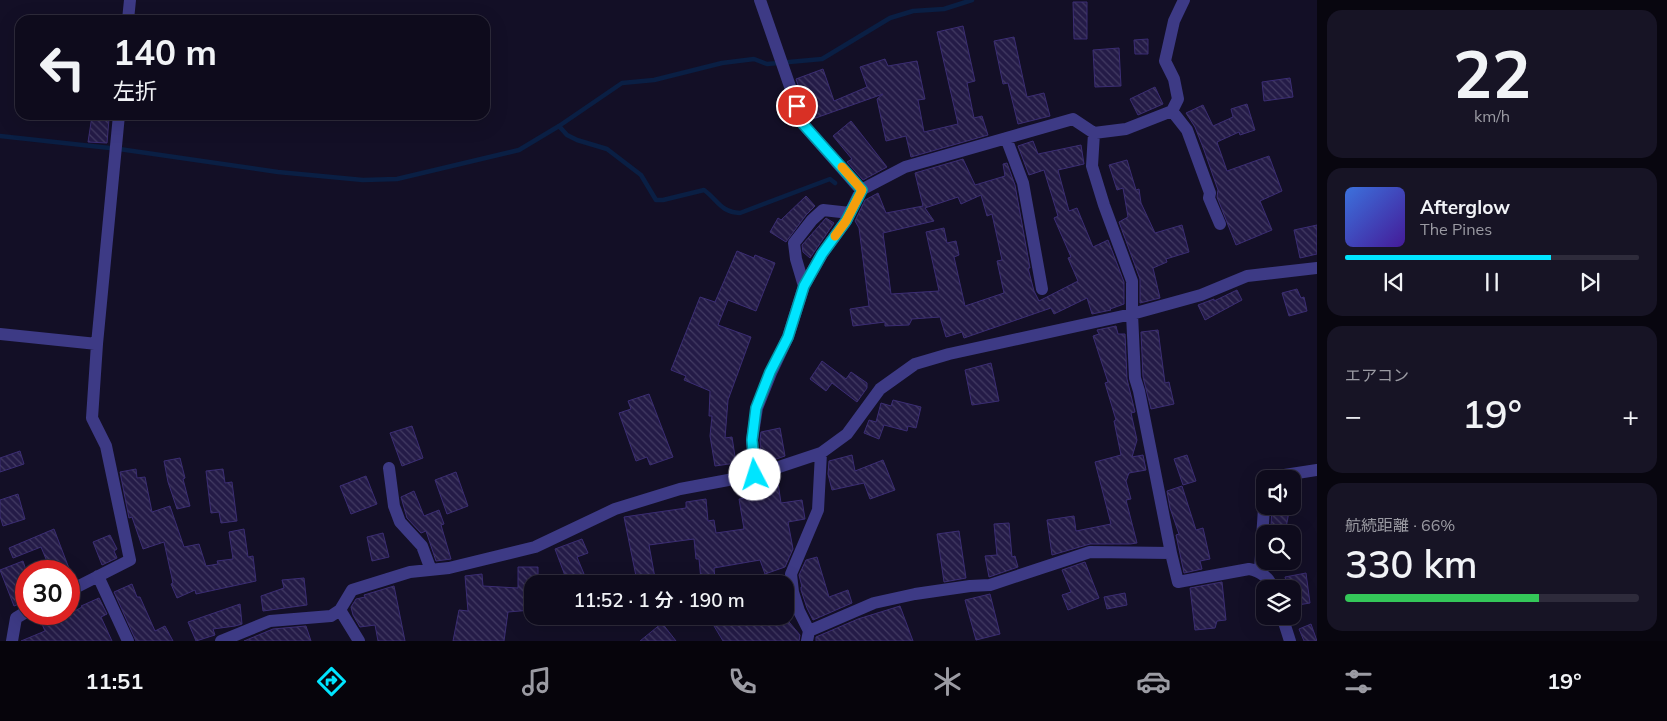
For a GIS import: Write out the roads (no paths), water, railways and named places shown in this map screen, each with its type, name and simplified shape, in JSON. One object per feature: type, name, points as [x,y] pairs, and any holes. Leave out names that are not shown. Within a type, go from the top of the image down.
[{"type":"street","points":[[128,15],[130,0]]},
{"type":"street","points":[[760,0],[803,124],[862,190]]},
{"type":"street","points":[[755,475],[752,440],[756,408],[770,372],[788,337],[804,286],[822,254],[850,213],[862,190],[905,167],[1072,119],[1094,133],[1126,129],[1172,111],[1178,99],[1174,79],[1165,61],[1174,21],[1184,0]]},
{"type":"street","points":[[1172,111],[1187,130],[1210,193],[1209,198],[1220,224]]},
{"type":"street","points":[[80,585],[130,560],[106,446],[92,418],[97,344],[119,120]]},
{"type":"street","points":[[1094,133],[1092,166],[1104,205],[1132,280],[1135,378],[1178,582],[1249,569],[1260,571],[1269,580]]},
{"type":"street","points":[[1006,138],[1023,184],[1042,289]]},
{"type":"street","points":[[804,286],[796,259],[794,243],[812,220],[823,210],[850,213]]},
{"type":"street","points":[[221,641],[270,621],[331,616],[340,610],[352,590],[410,572],[449,568],[535,547],[615,509],[680,489],[755,475],[821,453],[847,434],[880,389],[915,364],[950,354],[1132,314],[1201,295],[1247,276],[1317,268]]},
{"type":"street","points":[[0,334],[97,344]]},
{"type":"street","points":[[821,453],[818,510],[791,574],[793,592],[808,636],[874,603],[915,594],[990,585],[1090,552],[1171,554]]},
{"type":"street","points":[[389,468],[394,506],[400,522],[422,546],[431,570]]},
{"type":"street","points":[[1301,472],[1317,470]]},
{"type":"street","points":[[1260,571],[1264,515]]},
{"type":"street","points":[[98,576],[128,641]]},
{"type":"street","points":[[340,610],[358,641]]},
{"type":"street","points":[[12,641],[15,624]]},
{"type":"street","points":[[1285,625],[1290,641]]},
{"type":"waterway","points":[[0,136],[119,149],[278,172],[363,180],[397,179],[519,150],[559,126],[622,83],[654,80],[722,63],[754,59],[767,64],[822,59],[890,18],[913,11],[944,9],[972,0]]},
{"type":"waterway","points":[[559,126],[567,135],[577,140],[607,149],[641,175],[656,200],[704,190],[724,208],[740,213],[830,179],[835,183]]}]
